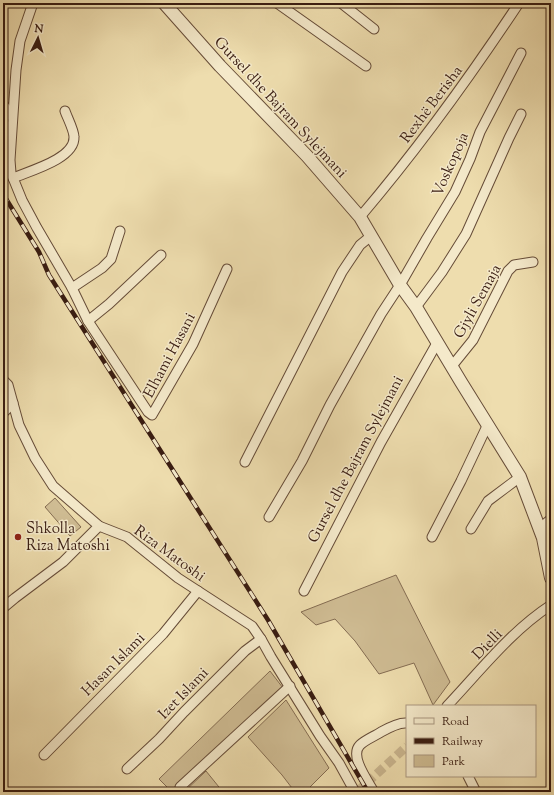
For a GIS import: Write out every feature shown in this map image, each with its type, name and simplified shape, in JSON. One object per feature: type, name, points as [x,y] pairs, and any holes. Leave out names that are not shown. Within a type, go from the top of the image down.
[{"type":"street","name":"Elhami Hasani","points":[[33,3],[20,41],[16,70],[10,160],[13,178],[37,228],[72,288],[88,321],[148,412],[152,415],[193,344],[228,268]]},
{"type":"street","name":"Gursel dhe Bajram Sylejmani","points":[[164,3],[220,66],[306,156],[360,217],[400,285],[416,307],[520,477],[540,528],[551,578]]},
{"type":"street","points":[[277,3],[366,66]]},
{"type":"street","points":[[341,3],[374,29]]},
{"type":"street","name":"Rexhë Berisha","points":[[360,217],[392,178],[482,60],[519,3]]},
{"type":"street","name":"Voskopoja","points":[[400,285],[455,192],[480,132],[521,53]]},
{"type":"street","points":[[3,104],[12,117]]},
{"type":"street","points":[[13,178],[60,159],[70,149],[74,137],[65,110]]},
{"type":"street","points":[[416,307],[442,272],[466,234],[521,114]]},
{"type":"street","points":[[72,288],[102,268],[111,259],[120,231]]},
{"type":"street","points":[[246,462],[342,272],[360,245],[371,236]]},
{"type":"street","points":[[88,321],[109,304],[161,255]]},
{"type":"street","name":"Gjyli Semaja","points":[[452,366],[473,340],[508,271],[514,264],[533,262]]},
{"type":"street","points":[[270,517],[302,461],[330,404],[369,334],[400,285]]},
{"type":"street","name":"Gursel dhe Bajram Sylejmani","points":[[304,591],[381,442],[438,343]]},
{"type":"street","name":"Riza Matoshi","points":[[3,380],[8,385],[19,425],[25,438],[35,458],[53,486],[99,526],[127,537],[178,578],[252,626],[262,639],[271,657],[355,792]]},
{"type":"street","points":[[3,413],[13,403]]},
{"type":"street","points":[[432,537],[488,424]]},
{"type":"street","points":[[471,529],[488,501],[520,477]]},
{"type":"street","points":[[540,528],[551,520]]},
{"type":"street","points":[[3,608],[20,593],[63,562],[99,526]]},
{"type":"street","name":"Hasan Islami","points":[[44,755],[163,634],[198,591]]},
{"type":"street","name":"Dielli","points":[[448,705],[509,640],[534,617],[551,606]]},
{"type":"street","name":"Izet Islami","points":[[127,769],[159,739],[245,651],[262,639]]},
{"type":"street","points":[[180,787],[290,686]]},
{"type":"street","points":[[374,792],[357,760],[356,752],[359,745],[385,730],[398,724],[406,723]]},
{"type":"street","points":[[468,777],[476,792]]},
{"type":"green space","points":[[55,498],[81,527],[70,536],[45,507]]},
{"type":"green space","points":[[396,575],[450,682],[433,705],[414,663],[379,674],[355,641],[335,619],[316,625],[301,612]]},
{"type":"green space","points":[[270,671],[283,688],[171,791],[159,779]]},
{"type":"green space","points":[[286,700],[329,768],[305,792],[295,792],[248,737]]},
{"type":"green space","points":[[206,771],[223,792],[184,792]]},
{"type":"tunnel","points":[[357,792],[406,747]]},
{"type":"railway","points":[[3,194],[39,252],[49,275],[268,620],[368,792]]},
{"type":"place","name":"Shkolla Riza Matoshi","points":[[18,537]]}]
